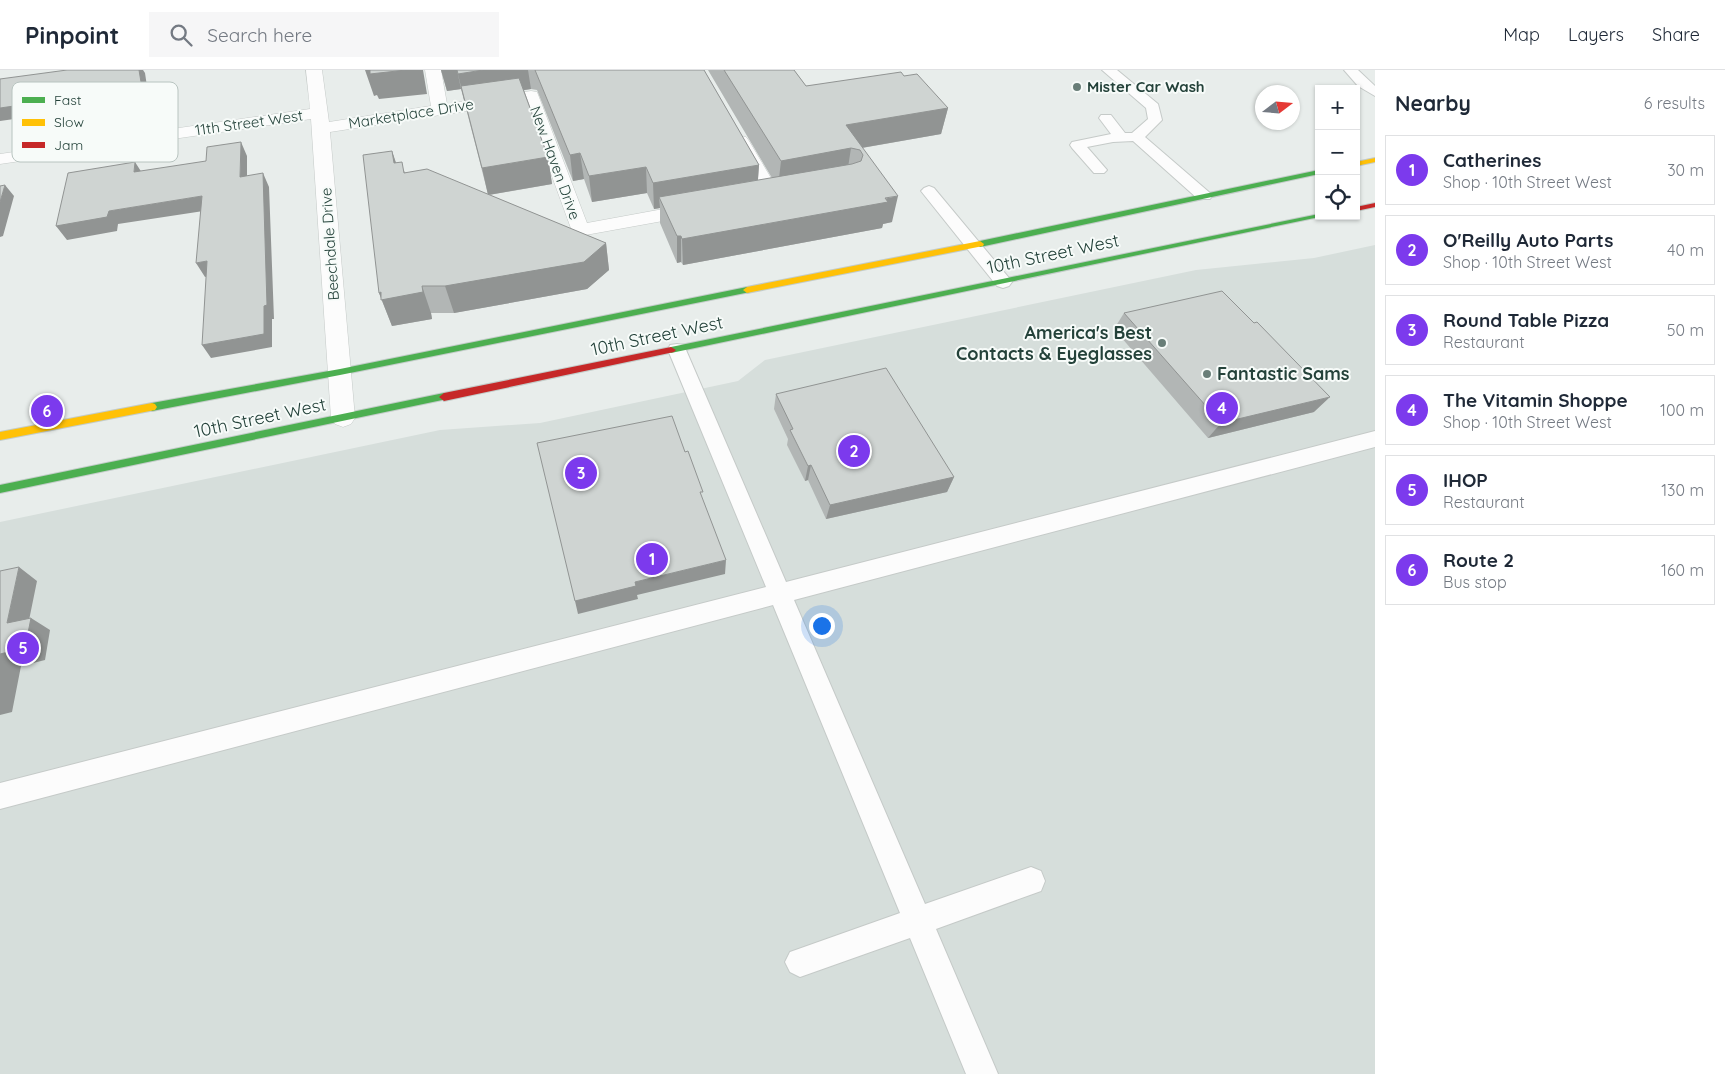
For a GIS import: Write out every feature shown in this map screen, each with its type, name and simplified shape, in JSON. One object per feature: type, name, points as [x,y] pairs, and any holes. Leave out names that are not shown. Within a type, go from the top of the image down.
[{"type":"main road","points":[[1360,163],[1375,160]]},
{"type":"main road","name":"10th Street West","points":[[0,436],[340,372],[973,245],[1315,173]]},
{"type":"main road","points":[[1360,208],[1375,205]]},
{"type":"main road","name":"10th Street West","points":[[0,489],[1315,217]]},
{"type":"street","name":"Beechdale Drive","points":[[314,70],[320,121],[343,418]]},
{"type":"street","points":[[433,70],[440,110]]},
{"type":"street","name":"Marketplace Drive","points":[[320,121],[440,110],[531,96]]},
{"type":"street","name":"New Haven Drive","points":[[531,96],[580,230],[714,206]]},
{"type":"street","name":"11th Street West","points":[[178,138],[320,121]]},
{"type":"street","points":[[733,128],[771,195]]},
{"type":"street","points":[[752,199],[790,192]]},
{"type":"lane","points":[[1099,170],[1077,145],[1129,137],[1154,120],[1153,107],[1109,70]]},
{"type":"lane","points":[[1351,70],[1375,92]]},
{"type":"lane","points":[[1106,118],[1204,196]]},
{"type":"lane","points":[[929,191],[1004,282]]},
{"type":"lane","points":[[677,350],[982,1074]]},
{"type":"lane","points":[[0,796],[1375,439]]},
{"type":"lane","points":[[800,962],[1031,881]]},
{"type":"shaded area","points":[[1375,245],[1375,1074],[0,1074],[0,522],[440,430],[540,423],[738,381],[765,360],[1196,270],[1314,258]]},
{"type":"building","points":[[67,70],[139,70],[141,82],[12,82],[12,106],[0,108],[0,79]]},
{"type":"building","points":[[370,70],[406,70],[370,74]]},
{"type":"building","points":[[457,70],[483,70],[458,74]]},
{"type":"building","points":[[535,70],[704,70],[759,165],[653,183],[646,167],[589,176],[580,153],[570,155]]},
{"type":"building","points":[[724,70],[794,70],[806,86],[901,72],[904,76],[917,74],[948,108],[846,125],[898,196],[885,198],[888,202],[682,239],[681,236],[677,236],[659,197],[852,164],[861,161],[863,155],[860,150],[851,148],[781,161]]},
{"type":"building","points":[[519,78],[548,157],[482,168],[461,86]]},
{"type":"building","points":[[241,142],[240,177],[263,173],[267,305],[264,306],[264,334],[202,345],[207,261],[196,263],[202,196],[109,211],[107,217],[56,226],[68,173],[135,162],[134,172],[206,161],[207,147]]},
{"type":"building","points":[[392,151],[394,163],[402,162],[404,173],[427,169],[606,243],[584,262],[445,286],[422,286],[423,292],[381,300],[363,155]]},
{"type":"building","points":[[5,185],[0,202],[0,186]]},
{"type":"building","points":[[1222,291],[1254,323],[1257,322],[1330,397],[1221,423],[1124,313]]},
{"type":"building","points":[[886,368],[954,477],[830,505],[811,465],[808,466],[790,430],[793,429],[776,394]]},
{"type":"building","points":[[672,416],[685,452],[688,451],[703,492],[700,492],[726,560],[635,582],[636,586],[575,601],[537,443]]},
{"type":"building","points":[[19,567],[7,623],[31,618],[25,648],[0,654],[0,571]]},
{"type":"traffic: fast","points":[[980,244],[1315,173]]},
{"type":"traffic: fast","points":[[671,350],[1315,217]]},
{"type":"traffic: fast","points":[[152,407],[340,372],[747,290]]},
{"type":"traffic: fast","points":[[0,489],[444,397]]},
{"type":"traffic: slow","points":[[1360,163],[1375,160]]},
{"type":"traffic: slow","points":[[747,290],[980,244]]},
{"type":"traffic: slow","points":[[0,436],[152,407]]},
{"type":"traffic: jam","points":[[1360,208],[1375,205]]},
{"type":"traffic: jam","points":[[444,397],[671,350]]},
{"type":"place","name":"Mister Car Wash","points":[[1077,87]]},
{"type":"place","name":"America's Best Contacts & Eyeglasses","points":[[1162,343]]},
{"type":"place","name":"Fantastic Sams","points":[[1207,374]]},
{"type":"place","name":"The Vitamin Shoppe","points":[[1222,408]]},
{"type":"place","name":"Route 2","points":[[47,411]]},
{"type":"place","name":"O'Reilly Auto Parts","points":[[854,451]]},
{"type":"place","name":"Round Table Pizza","points":[[581,473]]},
{"type":"place","name":"Catherines","points":[[652,559]]},
{"type":"place","name":"IHOP","points":[[23,648]]}]
